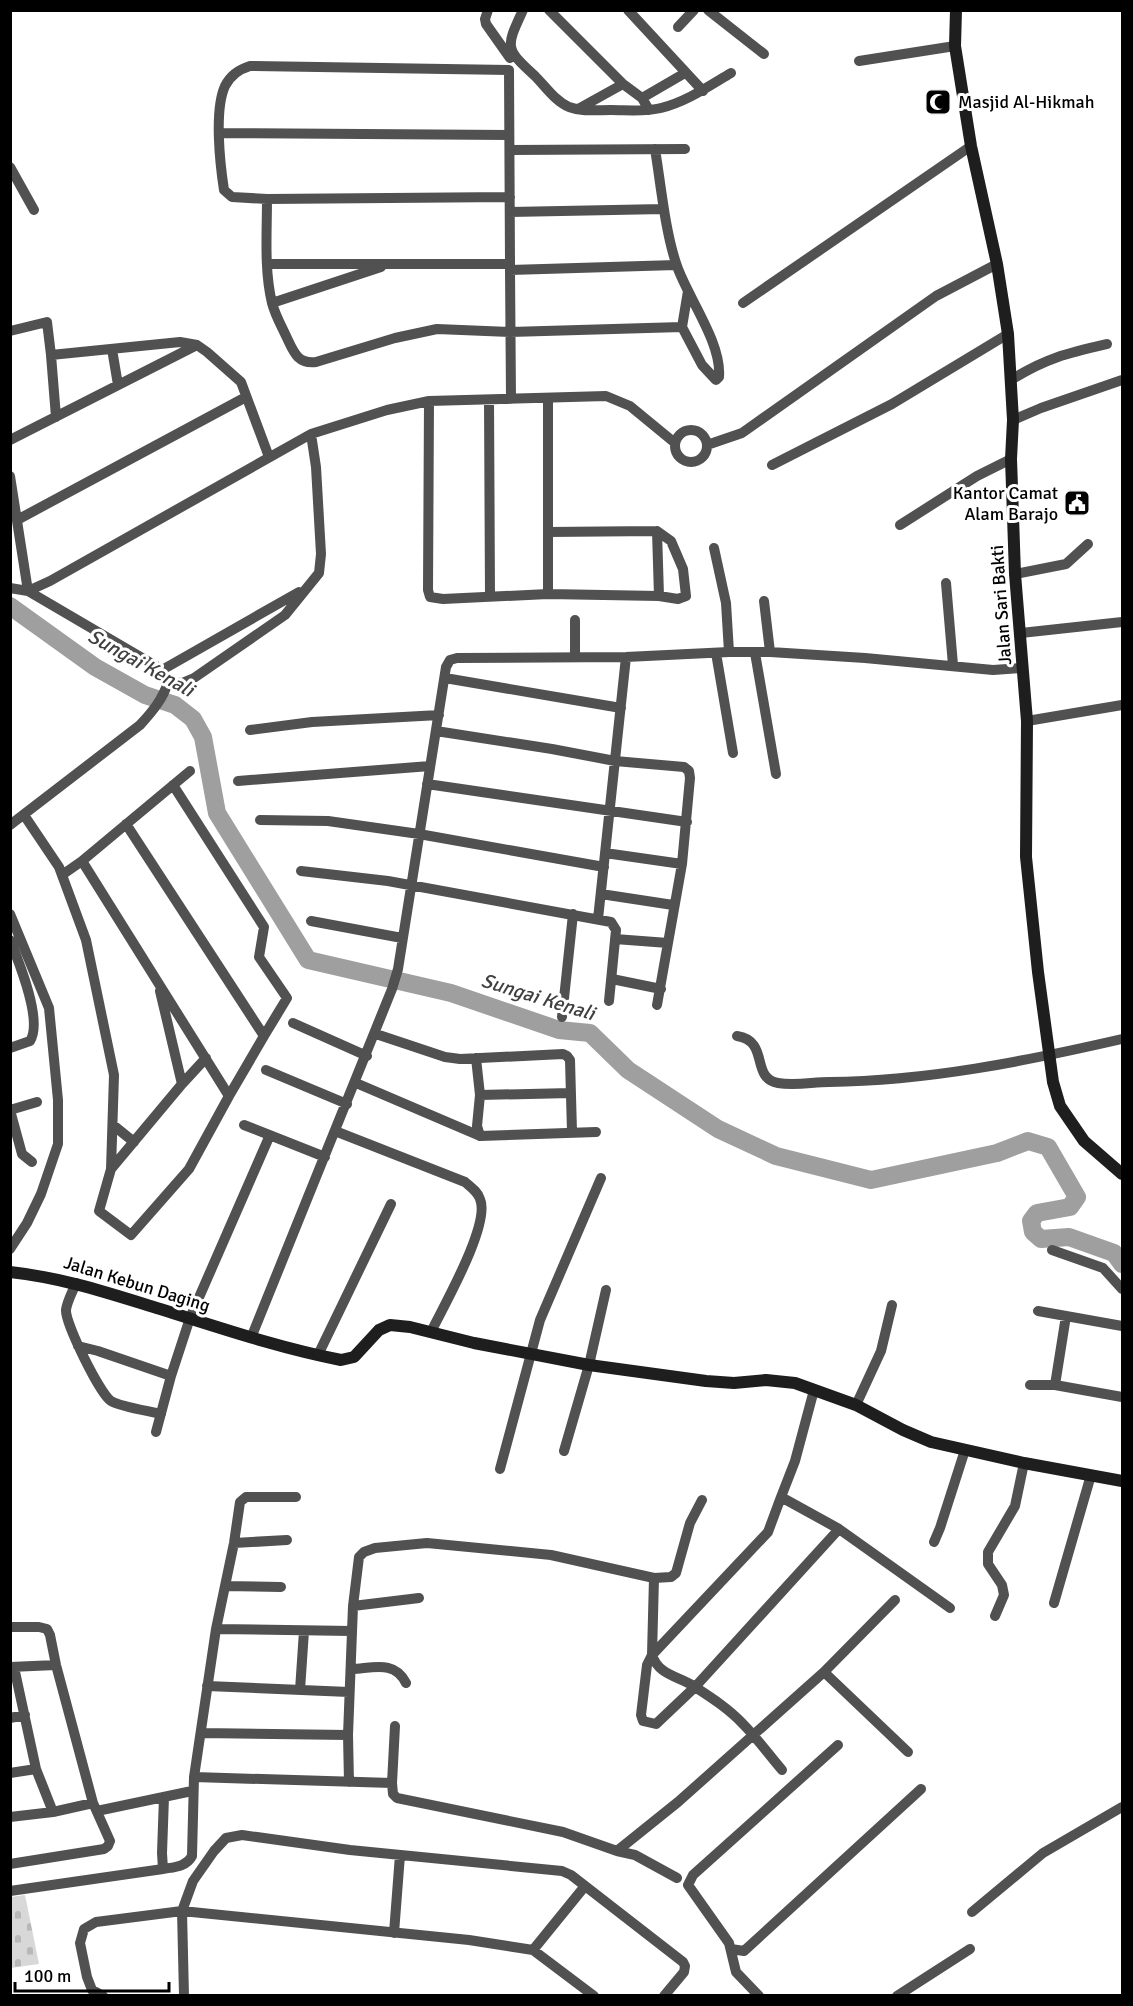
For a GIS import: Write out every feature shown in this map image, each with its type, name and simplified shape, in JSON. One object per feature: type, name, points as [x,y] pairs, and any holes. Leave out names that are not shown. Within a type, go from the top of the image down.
[{"type":"main road","name":"Jalan Sari Bakti","points":[[956,10],[955,46],[970,146],[997,264],[1008,334],[1013,420],[1011,459],[1016,574],[1027,721],[1026,857],[1053,1082],[1059,1106],[1084,1141],[1122,1174]]},
{"type":"main road","name":"Jalan Kebun Daging","points":[[10,1272],[76,1283],[251,1338],[341,1360],[349,1359],[359,1353],[379,1330],[390,1325],[410,1327],[474,1343],[589,1365],[706,1382],[734,1383],[766,1380],[795,1383],[856,1405],[931,1442],[1024,1463],[1122,1481]]},
{"type":"street","points":[[488,10],[485,19],[488,28],[508,55],[562,103],[578,109],[649,110],[663,108],[703,90],[731,73]]},
{"type":"street","points":[[523,10],[509,44],[510,50],[523,66]]},
{"type":"street","points":[[549,10],[623,84],[642,98],[649,110]]},
{"type":"street","points":[[628,10],[703,90]]},
{"type":"street","points":[[678,27],[694,10]]},
{"type":"street","points":[[708,10],[764,54]]},
{"type":"street","points":[[859,61],[955,46]]},
{"type":"street","points":[[510,197],[267,199],[232,196],[225,192],[220,167],[219,133],[222,97],[226,85],[240,69],[250,66],[509,70],[510,150],[510,197],[510,332],[511,399]]},
{"type":"street","points":[[642,98],[685,73]]},
{"type":"street","points":[[578,109],[623,84]]},
{"type":"street","points":[[219,133],[509,135]]},
{"type":"street","points":[[744,303],[970,146]]},
{"type":"street","points":[[655,149],[664,209],[676,265],[708,332],[720,370],[718,379],[714,379],[702,365],[682,327],[688,291]]},
{"type":"street","points":[[510,150],[685,149]]},
{"type":"street","points":[[10,167],[34,210]]},
{"type":"street","points":[[267,199],[268,264],[273,303],[290,345],[298,357],[307,363],[395,338],[437,329],[510,332],[682,327]]},
{"type":"street","points":[[510,212],[664,209]]},
{"type":"street","points":[[268,264],[510,267],[676,265]]},
{"type":"street","points":[[273,303],[390,264]]},
{"type":"street","points":[[707,445],[742,434],[936,296],[997,264]]},
{"type":"street","points":[[10,331],[47,322],[56,417]]},
{"type":"street","points":[[772,465],[892,404],[1008,334]]},
{"type":"street","points":[[51,355],[180,342],[197,345],[241,382],[269,457]]},
{"type":"street","points":[[1011,380],[1035,365],[1054,357],[1107,344]]},
{"type":"street","points":[[10,440],[197,345]]},
{"type":"street","points":[[112,349],[118,385]]},
{"type":"street","points":[[1013,420],[1051,404],[1122,380]]},
{"type":"street","points":[[28,591],[311,434],[387,410],[429,401],[606,396],[630,406],[675,443],[678,456],[690,462],[697,461],[706,452],[705,439],[701,434],[689,430],[678,437],[675,443]]},
{"type":"street","points":[[17,520],[246,397]]},
{"type":"street","points":[[548,398],[548,594]]},
{"type":"street","points":[[489,400],[490,596]]},
{"type":"street","points":[[429,401],[429,597],[548,594],[659,596],[678,599],[686,596],[682,569],[671,541],[657,531],[548,532]]},
{"type":"street","points":[[167,686],[182,683],[203,671],[285,615],[319,573],[321,554],[316,467],[311,434]]},
{"type":"street","points":[[900,525],[976,476],[1011,459]]},
{"type":"street","points":[[10,476],[28,591]]},
{"type":"street","points":[[657,531],[659,596]]},
{"type":"street","points":[[1016,574],[1066,564],[1088,544]]},
{"type":"street","points":[[714,548],[726,603],[729,652]]},
{"type":"street","points":[[946,583],[953,665]]},
{"type":"street","points":[[10,588],[28,591],[162,670],[167,686],[155,709],[140,725],[10,825]]},
{"type":"street","points":[[162,670],[305,589]]},
{"type":"street","points":[[764,601],[770,652]]},
{"type":"street","points":[[575,620],[575,657]]},
{"type":"street","points":[[1021,633],[1122,622]]},
{"type":"street","points":[[251,1338],[376,1034],[398,969],[446,668],[450,660],[457,658],[626,657],[770,652],[993,670],[1023,668]]},
{"type":"street","points":[[716,653],[733,753]]},
{"type":"street","points":[[755,653],[776,774]]},
{"type":"street","points":[[598,919],[626,657]]},
{"type":"street","points":[[446,678],[621,708]]},
{"type":"street","points":[[1027,721],[1122,705]]},
{"type":"street","points":[[250,730],[312,722],[439,715]]},
{"type":"street","points":[[436,731],[615,761],[684,767],[689,771],[687,822],[682,864],[657,1005]]},
{"type":"street","points":[[238,781],[430,766]]},
{"type":"street","points":[[62,875],[82,861],[189,771]]},
{"type":"street","points":[[427,784],[687,822]]},
{"type":"street","points":[[24,815],[59,867],[86,940],[114,1075],[111,1169],[99,1211],[131,1235],[189,1169],[287,998],[259,957],[264,927],[173,785]]},
{"type":"street","points":[[260,820],[328,821],[419,834],[604,867]]},
{"type":"street","points":[[126,824],[264,1036]]},
{"type":"street","points":[[605,853],[682,864]]},
{"type":"street","points":[[82,861],[229,1096]]},
{"type":"street","points":[[301,871],[411,886],[611,922],[615,926],[615,939],[609,1001]]},
{"type":"street","points":[[601,894],[673,905]]},
{"type":"street","points":[[10,914],[49,1008],[58,1100],[58,1144],[41,1194],[27,1223],[10,1249]]},
{"type":"street","points":[[562,1017],[573,914]]},
{"type":"street","points":[[311,921],[402,938]]},
{"type":"street","points":[[615,939],[668,943]]},
{"type":"street","points":[[10,940],[24,976],[32,1008],[34,1033],[30,1041],[10,1048]]},
{"type":"street","points":[[612,979],[661,989]]},
{"type":"street","points":[[158,982],[182,1084]]},
{"type":"street","points":[[293,1023],[367,1056]]},
{"type":"street","points":[[376,1034],[445,1057],[460,1059],[563,1054],[570,1060],[573,1132]]},
{"type":"street","points":[[737,1036],[753,1043],[765,1075],[770,1080],[779,1083],[873,1082],[945,1074],[1051,1055],[1122,1039]]},
{"type":"street","points":[[111,1169],[206,1058]]},
{"type":"street","points":[[476,1058],[480,1095],[477,1126],[480,1136]]},
{"type":"street","points":[[266,1070],[347,1104]]},
{"type":"street","points":[[356,1083],[480,1136],[596,1132]]},
{"type":"street","points":[[480,1095],[571,1093]]},
{"type":"street","points":[[32,1162],[22,1155],[10,1110],[37,1102]]},
{"type":"street","points":[[112,1125],[134,1142]]},
{"type":"street","points":[[244,1125],[325,1157]]},
{"type":"street","points":[[335,1131],[465,1182],[481,1200],[482,1211],[472,1249],[431,1332]]},
{"type":"street","points":[[156,1432],[190,1318],[270,1135]]},
{"type":"street","points":[[500,1469],[540,1320],[601,1178]]},
{"type":"street","points":[[318,1355],[390,1204]]},
{"type":"street","points":[[1052,1250],[1103,1268],[1122,1289]]},
{"type":"street","points":[[76,1283],[66,1310],[78,1346],[110,1400],[161,1414]]},
{"type":"street","points":[[564,1451],[589,1365],[606,1290]]},
{"type":"street","points":[[856,1405],[881,1351],[892,1305]]},
{"type":"street","points":[[1038,1311],[1122,1326]]},
{"type":"street","points":[[1055,1385],[1066,1316]]},
{"type":"street","points":[[78,1346],[171,1376]]},
{"type":"street","points":[[1030,1385],[1055,1385],[1122,1397]]},
{"type":"street","points":[[814,1390],[795,1461],[768,1532],[652,1655],[647,1665],[641,1715],[643,1721],[656,1724],[695,1687],[839,1529]]},
{"type":"street","points":[[934,1542],[965,1450]]},
{"type":"street","points":[[995,1616],[1004,1595],[1002,1585],[988,1564],[988,1552],[1014,1506],[1024,1463]]},
{"type":"street","points":[[1054,1603],[1091,1475]]},
{"type":"street","points":[[10,1891],[163,1869],[183,1865],[192,1857],[192,1791],[216,1629],[240,1502],[246,1497],[296,1497]]},
{"type":"street","points":[[781,1497],[839,1529],[950,1608]]},
{"type":"street","points":[[349,1782],[349,1692],[352,1669],[353,1606],[359,1557],[369,1549],[427,1543],[551,1555],[654,1578],[671,1576],[675,1573],[690,1523],[702,1500]]},
{"type":"street","points":[[234,1543],[287,1540]]},
{"type":"street","points":[[654,1578],[652,1655],[655,1663],[664,1673],[695,1687],[716,1700],[738,1719],[782,1770]]},
{"type":"street","points":[[225,1586],[281,1587]]},
{"type":"street","points":[[353,1606],[419,1598]]},
{"type":"street","points":[[617,1851],[678,1802],[824,1672],[895,1600]]},
{"type":"street","points":[[10,1627],[39,1627],[47,1629],[50,1635],[95,1807],[110,1841],[106,1848],[10,1864]]},
{"type":"street","points":[[216,1629],[352,1631]]},
{"type":"street","points":[[300,1690],[304,1631]]},
{"type":"street","points":[[53,1812],[36,1769],[12,1667],[56,1665]]},
{"type":"street","points":[[352,1669],[384,1667],[396,1669],[406,1683]]},
{"type":"street","points":[[824,1672],[908,1752]]},
{"type":"street","points":[[207,1686],[349,1692]]},
{"type":"street","points":[[10,1718],[25,1715]]},
{"type":"street","points":[[395,1726],[392,1789],[397,1798],[563,1832],[617,1851],[635,1854],[677,1878]]},
{"type":"street","points":[[201,1733],[348,1736]]},
{"type":"street","points":[[759,1995],[736,1972],[729,1943],[688,1885],[693,1875],[838,1744]]},
{"type":"street","points":[[10,1773],[36,1769]]},
{"type":"street","points":[[194,1777],[392,1783]]},
{"type":"street","points":[[731,1949],[744,1951],[921,1790]]},
{"type":"street","points":[[10,1817],[95,1807],[192,1791]]},
{"type":"street","points":[[163,1869],[164,1797]]},
{"type":"street","points":[[972,1912],[1044,1853],[1122,1807]]},
{"type":"street","points":[[184,1995],[182,1911],[193,1881],[214,1851],[226,1838],[242,1835],[400,1855],[562,1871],[571,1875],[683,1962],[684,1972],[664,1995]]},
{"type":"street","points":[[393,1933],[400,1855]]},
{"type":"street","points":[[533,1950],[585,1886]]},
{"type":"street","points":[[103,1995],[92,1990],[87,1977],[80,1943],[84,1929],[96,1922],[182,1911],[470,1940],[533,1950],[594,1995]]},
{"type":"street","points":[[897,1995],[970,1949]]},
{"type":"green space","points":[[25,1895],[39,1964],[11,1968],[11,1897]]},
{"type":"waterway","name":"Sungai Kenali","points":[[10,606],[95,667],[145,695],[175,705],[193,719],[203,737],[217,813],[308,960],[451,993],[559,1030],[590,1033],[628,1070],[718,1129],[776,1156],[871,1180],[997,1153],[1028,1141],[1048,1147],[1077,1197],[1070,1207],[1037,1213],[1031,1221],[1033,1232],[1041,1239],[1069,1237],[1114,1253],[1122,1264]]},
{"type":"place","name":"Masjid Al-Hikmah","points":[[938,102]]},
{"type":"place","name":"Kantor Camat Alam Barajo","points":[[1077,503]]}]
